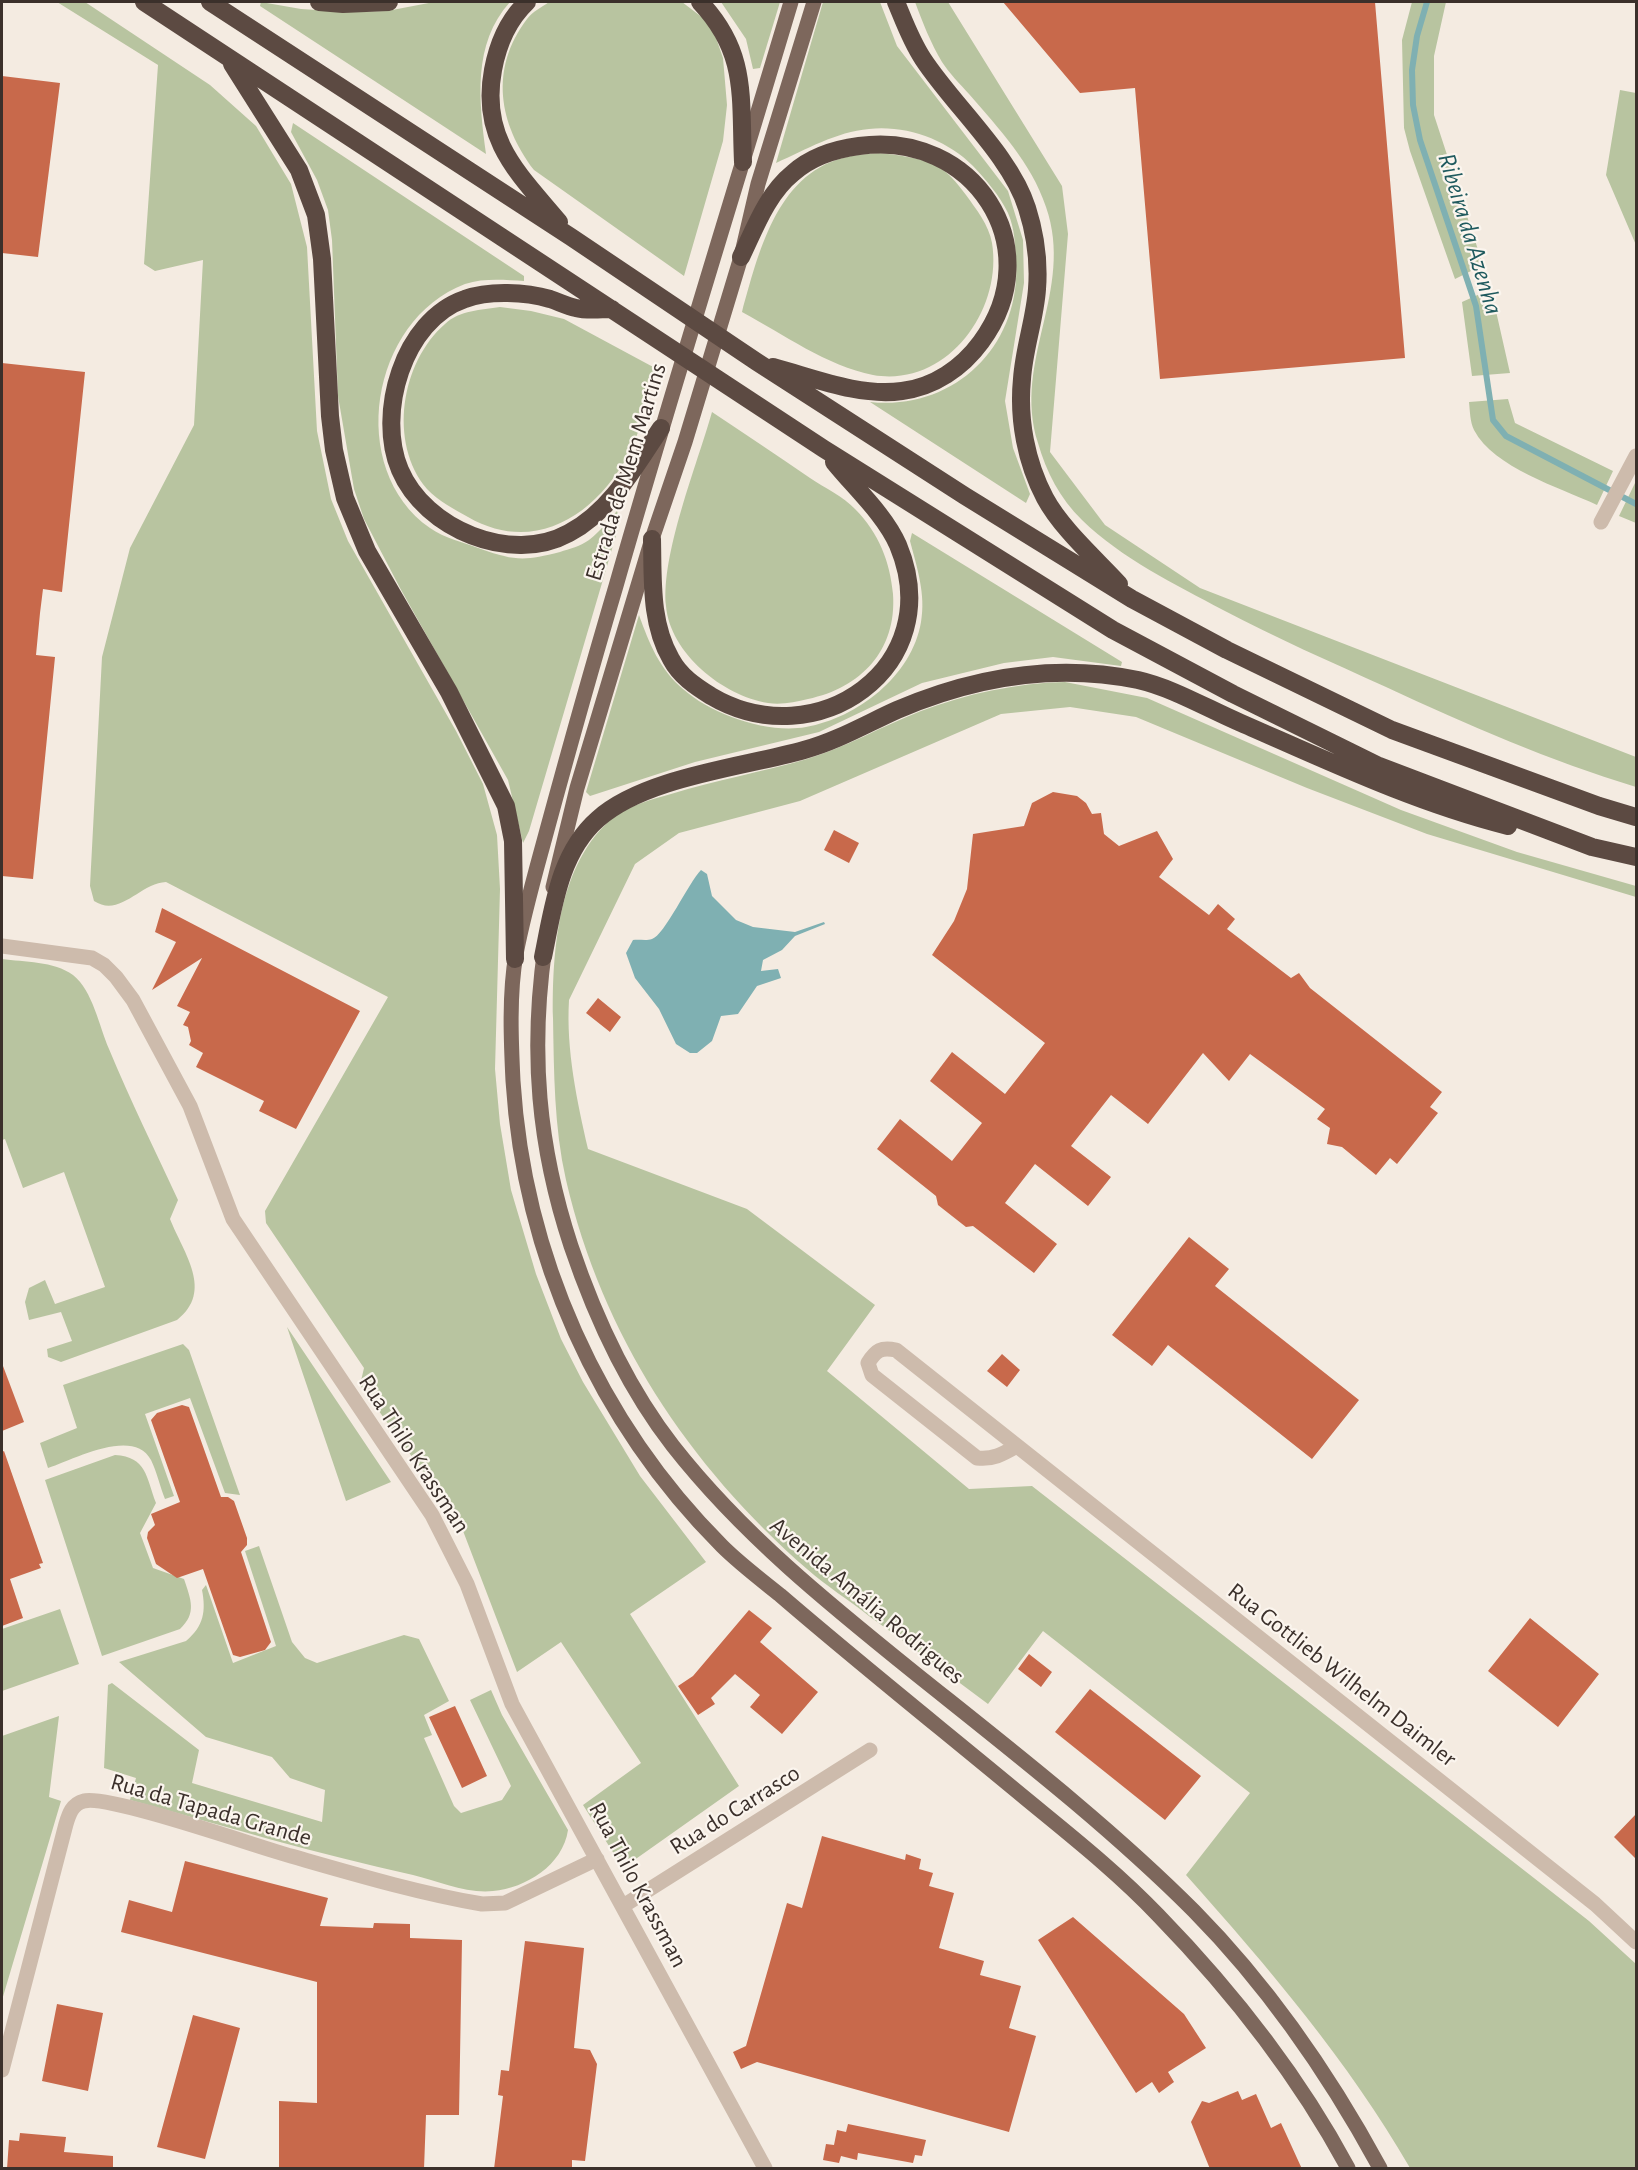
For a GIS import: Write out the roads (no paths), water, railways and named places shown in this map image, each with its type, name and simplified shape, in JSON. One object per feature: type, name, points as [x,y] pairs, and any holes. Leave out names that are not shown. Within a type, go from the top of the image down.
[{"type":"highway","points":[[144,2],[824,449],[1113,630],[1233,694],[1380,766],[1592,847]]},
{"type":"highway","points":[[210,2],[572,237],[757,362],[965,496],[1132,599],[1227,650],[1392,730],[1599,806],[1636,817]]},
{"type":"highway","points":[[319,2],[343,4],[389,2]]},
{"type":"highway","points":[[527,2],[499,42],[491,79],[489,106],[501,147],[515,169],[572,237]]},
{"type":"highway","points":[[700,2],[716,19],[730,41],[739,68],[743,162]]},
{"type":"highway","points":[[896,2],[910,37],[923,59],[1009,172],[1028,208],[1036,252],[1037,290],[1022,376],[1021,418],[1025,441],[1033,470],[1045,499],[1132,599]]},
{"type":"highway","points":[[228,58],[299,170],[316,215],[322,259],[330,416],[334,450],[345,498],[367,551],[449,692],[506,806],[513,841],[515,959]]},
{"type":"highway","points":[[741,257],[770,200],[792,173],[810,160],[831,152],[867,145],[909,147],[940,157],[958,167],[977,184],[992,205],[1004,237],[1006,280],[999,315],[977,347],[938,381],[901,391],[873,391],[852,388],[757,362]]},
{"type":"highway","points":[[612,309],[578,309],[548,299],[512,294],[464,299],[445,310],[423,329],[410,346],[395,387],[393,442],[399,469],[423,505],[443,520],[487,540],[532,544],[570,533],[591,517],[620,489],[661,428]]},
{"type":"highway","points":[[652,539],[657,625],[664,647],[681,675],[723,703],[745,712],[770,716],[808,715],[827,710],[854,696],[871,685],[895,654],[907,622],[910,592],[897,543],[886,525],[824,449]]},
{"type":"highway","points":[[543,957],[556,896],[571,854],[587,830],[600,817],[623,802],[648,791],[704,774],[821,745],[937,694],[1016,675],[1060,671],[1141,681],[1393,787],[1491,822],[1636,856]]},
{"type":"main road","name":"Estrada de Mem Martins","points":[[515,959],[568,752],[661,428],[721,242],[791,2]]},
{"type":"main road","name":"Estrada de Mem Martins","points":[[543,957],[555,868],[652,539],[685,442],[741,257],[758,184],[814,2]]},
{"type":"main road","name":"Avenida Amália Rodrigues","points":[[543,957],[538,1066],[541,1115],[550,1173],[584,1285],[622,1367],[672,1445],[734,1517],[827,1603],[1034,1769],[1105,1829],[1194,1911],[1260,1983],[1354,2121],[1380,2169]]},
{"type":"main road","points":[[515,959],[512,1021],[514,1090],[530,1201],[552,1279],[568,1319],[613,1408],[663,1480],[723,1548],[872,1674],[1104,1863],[1156,1912],[1228,1991],[1327,2128],[1348,2169]]},
{"type":"street","points":[[1601,522],[1632,463]]},
{"type":"street","name":"Rua Thilo Krassman","points":[[2,946],[92,958],[110,971],[133,1000],[190,1106],[233,1219],[432,1515],[466,1584],[512,1704],[765,2169]]},
{"type":"street","name":"Rua Gottlieb Wilhelm Daimler","points":[[1017,1446],[999,1456],[987,1459],[978,1458],[872,1375],[868,1363],[875,1352],[885,1348],[896,1350],[1595,1904],[1636,1942]]},
{"type":"street","name":"Rua do Carrasco","points":[[622,1906],[870,1750]]},
{"type":"street","name":"Rua da Tapada Grande","points":[[2,2070],[70,1810],[83,1801],[94,1800],[133,1809],[292,1857],[461,1900],[505,1903],[597,1859]]},
{"type":"water","points":[[701,870],[707,874],[712,896],[736,920],[753,927],[795,932],[824,922],[825,924],[795,936],[782,950],[763,960],[761,971],[778,969],[781,978],[757,986],[738,1014],[721,1016],[712,1041],[697,1053],[690,1053],[676,1044],[659,1009],[635,978],[626,953],[633,940],[650,940],[657,936]]},
{"type":"waterway","name":"Ribeira da Azenha","points":[[1427,2],[1417,36],[1412,70],[1413,105],[1420,140],[1476,306],[1493,420],[1506,436],[1636,504]]}]
